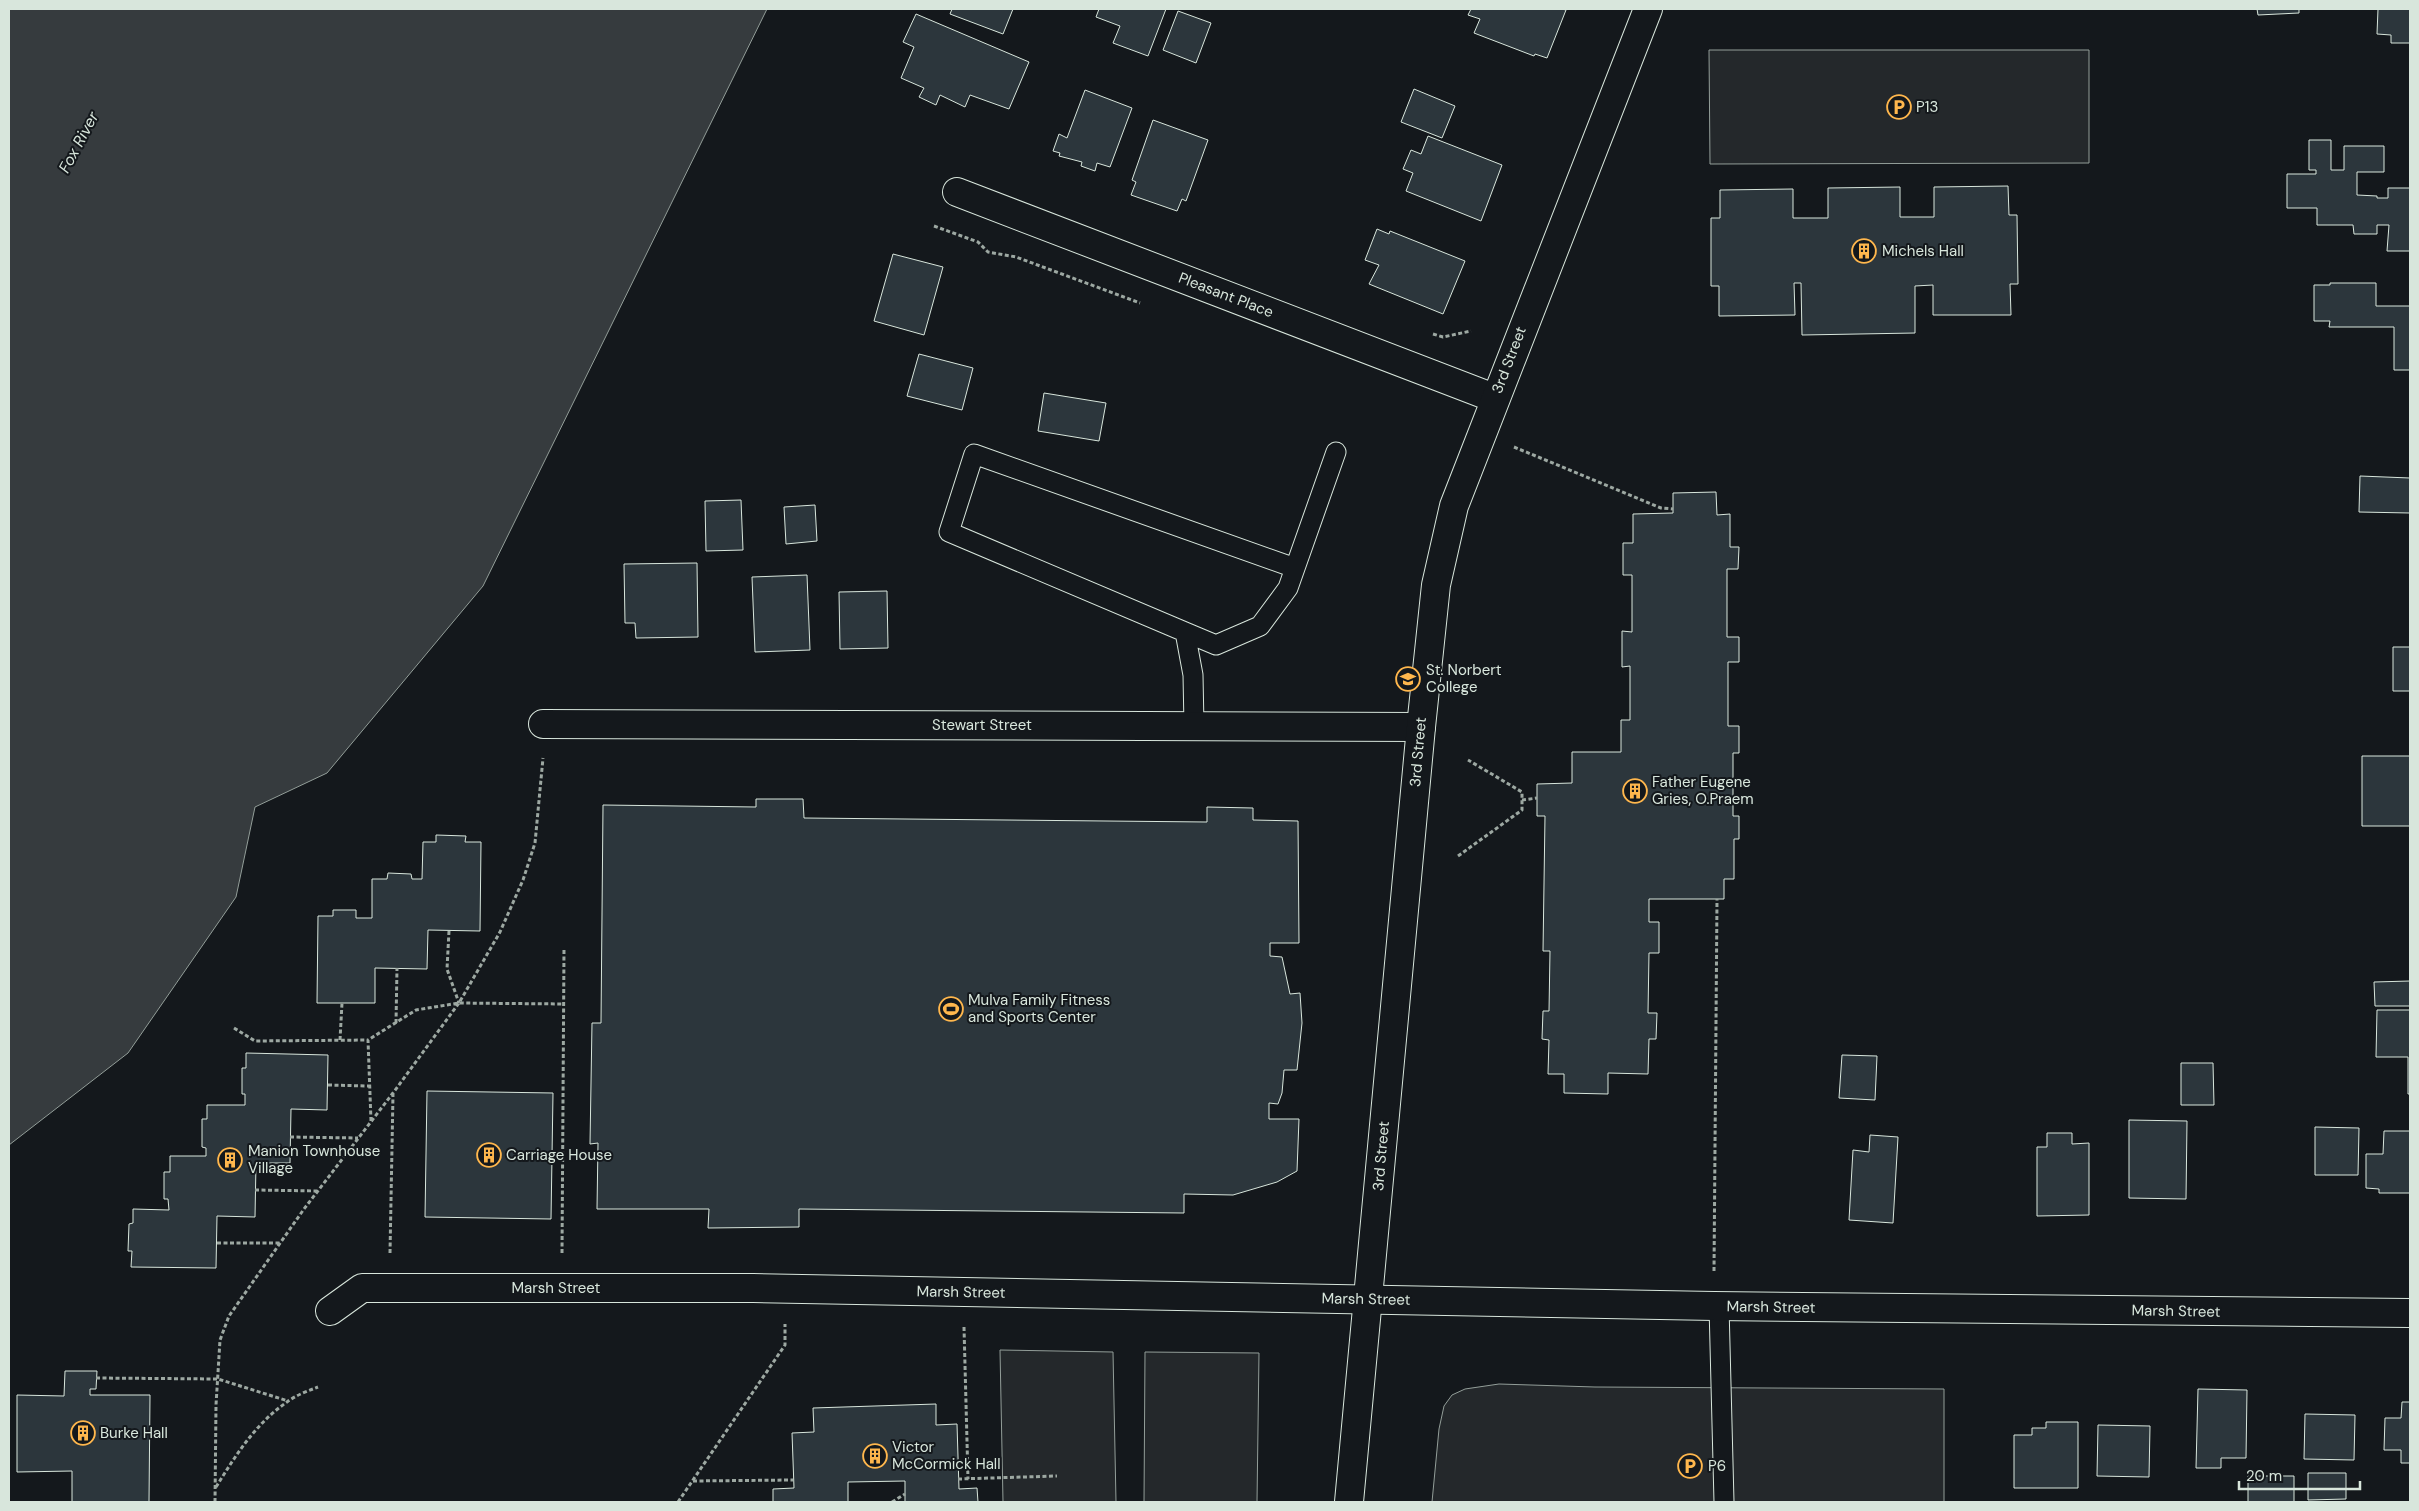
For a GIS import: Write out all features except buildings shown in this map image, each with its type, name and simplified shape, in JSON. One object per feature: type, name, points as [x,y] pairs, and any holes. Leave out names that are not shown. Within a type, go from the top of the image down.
[{"type":"street","name":"3rd Street","points":[[1349,1502],[1421,727],[1436,585],[1454,506],[1494,398],[1648,9]]},
{"type":"street","name":"Pleasant Place","points":[[957,192],[1494,398]]},
{"type":"street","name":"Stewart Street","points":[[543,724],[1421,727]]},
{"type":"street","name":"Marsh Street","points":[[330,1312],[362,1288],[562,1288],[786,1289],[1717,1306],[2410,1314]]},
{"type":"lane","points":[[1295,568],[974,454],[949,532],[1216,645],[1260,626],[1288,588],[1336,452]]},
{"type":"lane","points":[[1185,632],[1193,674],[1194,726]]},
{"type":"lane","points":[[1717,1306],[1724,1502]]},
{"type":"path","points":[[934,226],[978,242],[988,252],[1016,257],[1148,306]]},
{"type":"path","points":[[1481,433],[1545,462],[1652,504],[1673,508]]},
{"type":"path","points":[[215,1502],[220,1340],[229,1316],[280,1243],[459,1003],[500,932],[535,843],[543,769],[543,724]]},
{"type":"path","points":[[1458,856],[1522,810],[1522,792],[1468,760]]},
{"type":"path","points":[[1522,800],[1537,798]]},
{"type":"path","points":[[1717,899],[1717,1306]]},
{"type":"path","points":[[449,931],[447,969],[459,1003]]},
{"type":"path","points":[[562,1288],[564,948]]},
{"type":"path","points":[[396,1023],[397,968]]},
{"type":"path","points":[[340,1040],[342,1003]]},
{"type":"path","points":[[234,1028],[255,1041],[368,1040],[416,1010],[459,1003],[564,1004]]},
{"type":"path","points":[[368,1040],[371,1123]]},
{"type":"path","points":[[328,1085],[370,1086]]},
{"type":"path","points":[[389,1288],[393,1094]]},
{"type":"path","points":[[290,1137],[358,1138]]},
{"type":"path","points":[[255,1190],[319,1191]]},
{"type":"path","points":[[217,1243],[280,1243]]},
{"type":"path","points":[[679,1502],[785,1345],[786,1289]]},
{"type":"path","points":[[963,1292],[968,1479]]},
{"type":"path","points":[[96,1378],[218,1380],[288,1401]]},
{"type":"path","points":[[216,1489],[239,1449],[260,1423],[288,1401],[318,1387]]},
{"type":"path","points":[[958,1479],[1057,1476]]},
{"type":"path","points":[[693,1481],[793,1480]]},
{"type":"path","points":[[892,1502],[905,1494]]},
{"type":"shaded area","name":"P13","points":[[1709,50],[2089,50],[2089,163],[1710,164]]},
{"type":"shaded area","points":[[1000,1350],[1113,1352],[1116,1502],[1003,1502]]},
{"type":"shaded area","points":[[1145,1352],[1259,1353],[1257,1502],[1144,1502]]},
{"type":"shaded area","name":"P6","points":[[1499,1384],[1595,1387],[1944,1389],[1944,1502],[1432,1502],[1439,1429],[1444,1406],[1452,1395],[1465,1389]]},
{"type":"water","name":"Fox River","points":[[9,9],[767,9],[483,586],[327,773],[255,807],[236,897],[128,1053],[9,1145]]},
{"type":"place","name":"P13","points":[[1899,107]]},
{"type":"place","name":"Michels Hall","points":[[1864,251]]},
{"type":"place","name":"St. Norbert College","points":[[1408,679]]},
{"type":"place","name":"Father Eugene Gries, O.Praem","points":[[1635,791]]},
{"type":"place","name":"Mulva Family Fitness and Sports Center","points":[[951,1009]]},
{"type":"place","name":"Carriage House","points":[[489,1155]]},
{"type":"place","name":"Manion Townhouse Village","points":[[230,1160]]},
{"type":"place","name":"Burke Hall","points":[[83,1433]]},
{"type":"place","name":"Victor McCormick Hall","points":[[875,1456]]},
{"type":"place","name":"P6","points":[[1690,1466]]}]
